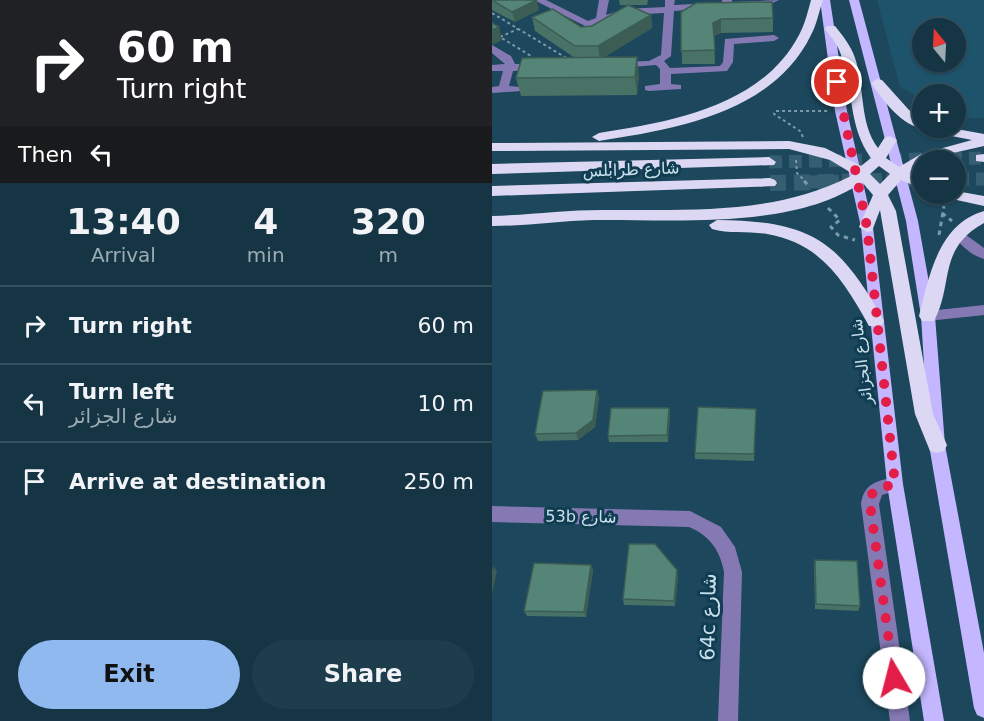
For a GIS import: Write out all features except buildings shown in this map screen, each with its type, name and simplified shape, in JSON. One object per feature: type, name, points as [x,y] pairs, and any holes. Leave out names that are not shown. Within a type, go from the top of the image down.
[{"type":"highway","points":[[520,147],[654,128],[711,111],[736,100],[772,78],[797,54],[811,26],[817,0]]},
{"type":"highway","points":[[831,29],[847,50],[863,133],[879,159],[912,179]]},
{"type":"highway","points":[[877,83],[904,113],[912,118]]},
{"type":"highway","points":[[966,137],[984,140]]},
{"type":"highway","points":[[521,221],[574,215],[753,212],[810,199],[859,173],[879,159],[890,140]]},
{"type":"highway","points":[[867,227],[880,194],[900,172],[931,154],[984,140]]},
{"type":"highway","points":[[492,147],[789,145],[820,151],[859,173],[880,194],[888,212],[924,414],[937,445]]},
{"type":"highway","name":"شارع طرابلس","points":[[492,169],[768,162]]},
{"type":"highway","name":"شارع طرابلس","points":[[492,191],[770,183]]},
{"type":"highway","points":[[966,198],[984,201]]},
{"type":"highway","points":[[928,316],[945,250],[958,233],[984,216]]},
{"type":"highway","points":[[492,221],[521,221],[569,226],[738,225],[789,233],[818,246],[841,266],[875,321]]},
{"type":"main road","name":"شارع الجزائر","points":[[825,0],[831,29],[841,111],[859,173],[895,484],[934,721]]},
{"type":"main road","points":[[854,0],[912,221],[928,316],[937,445],[984,708]]},
{"type":"street","points":[[539,0],[581,23],[600,21],[631,12],[670,5],[727,2],[764,4],[774,0]]},
{"type":"street","points":[[600,21],[604,0]]},
{"type":"street","points":[[612,65],[657,62],[667,52],[670,5]]},
{"type":"street","points":[[666,70],[723,69],[729,63],[729,41],[774,38]]},
{"type":"street","points":[[492,48],[507,58],[502,67],[498,90],[517,89]]},
{"type":"street","points":[[649,88],[671,87],[666,70],[657,62]]},
{"type":"street","points":[[502,67],[549,66]]},
{"type":"street","points":[[958,233],[973,248],[984,254]]},
{"type":"street","points":[[928,316],[984,310]]},
{"type":"street","points":[[895,484],[877,489],[871,495],[870,504],[900,721]]},
{"type":"street","name":"53b شارع","points":[[492,514],[670,518]]},
{"type":"street","name":"64c شارع","points":[[670,518],[690,519],[707,525],[721,537],[730,553],[733,572],[728,721]]},
{"type":"path","points":[[492,13],[571,60]]},
{"type":"path","points":[[500,37],[518,29]]},
{"type":"path","points":[[492,32],[549,66]]},
{"type":"shaded area","points":[[877,0],[984,0],[984,118],[966,118],[966,84],[912,84],[912,94],[900,87]]},
{"type":"tunnel","points":[[769,162],[981,158]]},
{"type":"tunnel","points":[[966,179],[984,179]]},
{"type":"tunnel","points":[[806,182],[912,180]]},
{"type":"tunnel","points":[[770,183],[882,181]]},
{"type":"route","points":[[837,82],[841,111],[867,227],[875,321],[895,484],[877,489],[871,495],[870,504],[894,678]]}]
